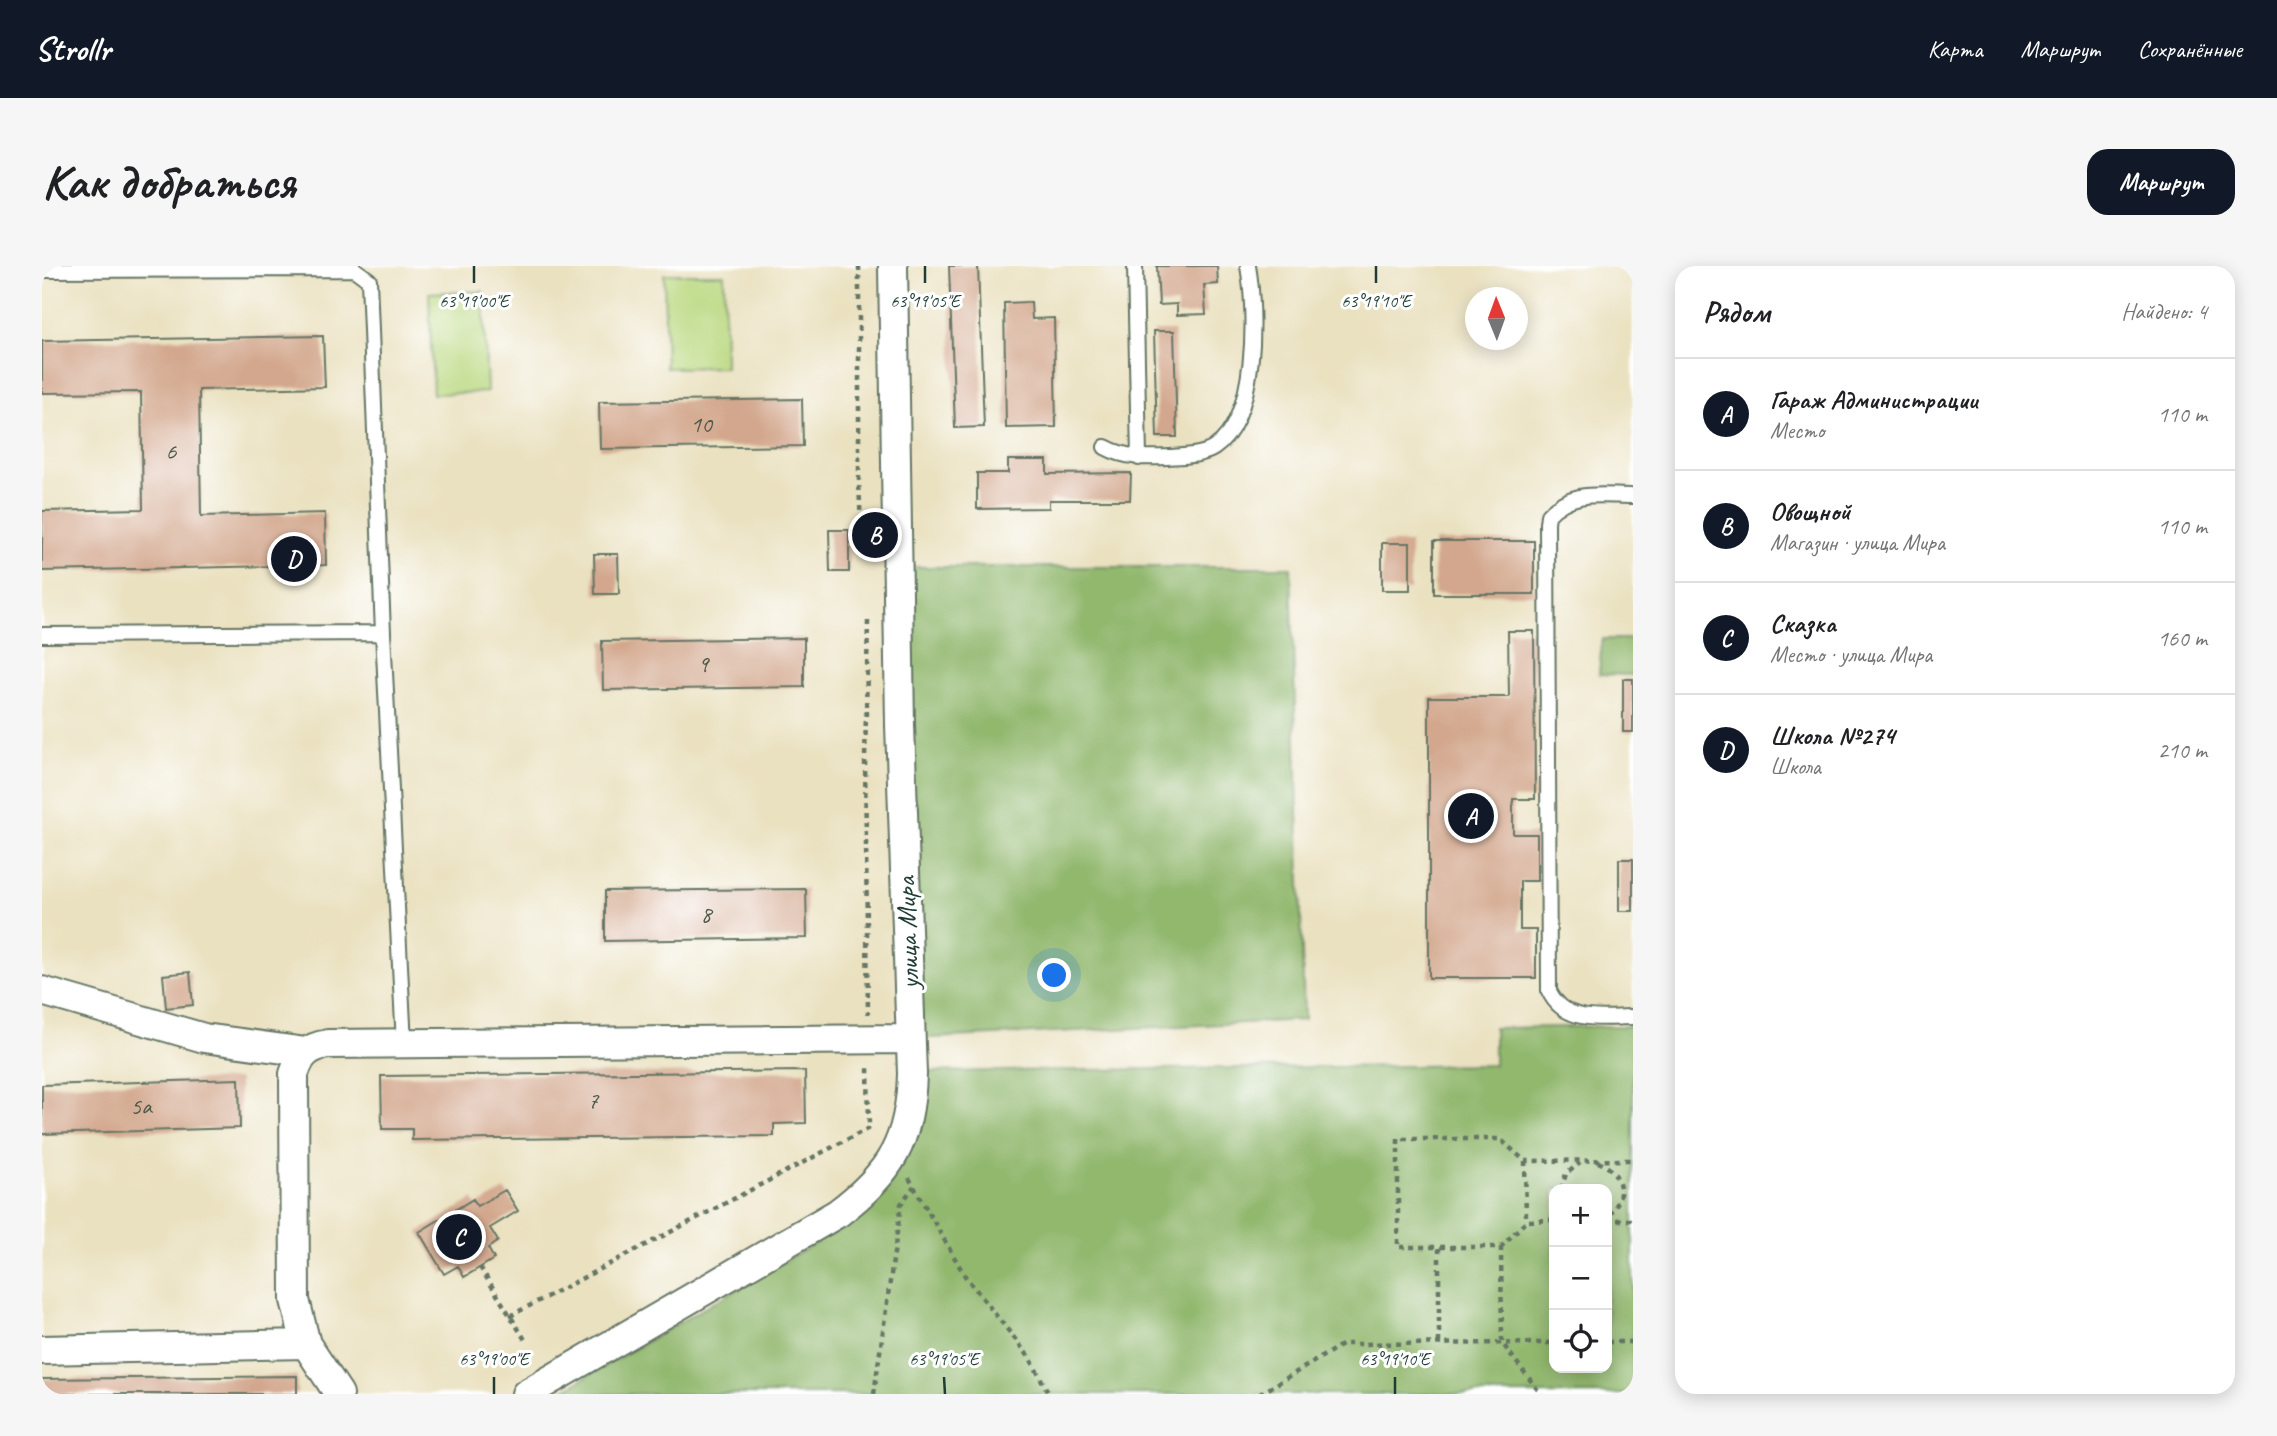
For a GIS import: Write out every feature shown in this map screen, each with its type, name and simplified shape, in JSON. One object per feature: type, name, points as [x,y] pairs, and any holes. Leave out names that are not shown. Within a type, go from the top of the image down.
[{"type":"street","name":"улица Мира","points":[[526,1394],[838,1213],[865,1193],[881,1174],[895,1153],[905,1129],[911,1104],[900,712],[892,266]]},
{"type":"street","points":[[42,991],[204,1038],[306,1052]]},
{"type":"street","points":[[338,1394],[306,1344],[295,1300],[294,1074],[298,1062],[306,1052],[316,1046],[328,1044],[910,1039]]},
{"type":"street","points":[[42,1350],[306,1344]]},
{"type":"lane","points":[[1135,266],[1139,458]]},
{"type":"lane","points":[[1105,447],[1139,458],[1188,456],[1212,450],[1228,436],[1240,414],[1249,382],[1253,296],[1248,266]]},
{"type":"lane","points":[[42,270],[113,267],[354,269],[369,280],[383,633],[404,1044]]},
{"type":"lane","points":[[1633,496],[1579,496],[1566,499],[1556,506],[1548,515],[1547,565],[1549,991],[1562,1008],[1582,1017],[1633,1017]]},
{"type":"lane","points":[[42,635],[383,633]]},
{"type":"path","points":[[859,266],[861,527]]},
{"type":"path","points":[[1501,1247],[1398,1247],[1398,1139],[1500,1139],[1525,1161],[1633,1160]]},
{"type":"path","points":[[895,1153],[965,1276],[1030,1358],[1049,1394]]},
{"type":"path","points":[[1525,1161],[1526,1221]]},
{"type":"path","points":[[1562,1184],[1569,1169],[1579,1163],[1590,1161],[1607,1166],[1616,1173],[1620,1184],[1619,1201],[1612,1211]]},
{"type":"path","points":[[874,1394],[901,1204],[914,1186]]},
{"type":"path","points":[[1612,1218],[1633,1220]]},
{"type":"path","points":[[1541,1394],[1502,1343],[1501,1247],[1526,1221],[1549,1220]]},
{"type":"path","points":[[1439,1248],[1439,1344]]},
{"type":"path","points":[[480,1267],[527,1343]]},
{"type":"path","points":[[1612,1342],[1633,1342]]},
{"type":"path","points":[[1260,1394],[1343,1345],[1549,1343]]},
{"type":"green space","points":[[664,274],[724,274],[725,367],[666,368]]},
{"type":"green space","points":[[483,291],[487,392],[433,394],[429,293]]},
{"type":"green space","points":[[898,567],[1291,567],[1304,1020],[910,1039]]},
{"type":"green space","points":[[1602,639],[1633,639],[1633,675],[1599,674]]},
{"type":"green space","points":[[1633,1026],[1633,1394],[557,1394],[843,1227],[862,1212],[880,1195],[902,1165],[915,1125],[923,1072],[1494,1065],[1494,1028]]},
{"type":"building","points":[[949,266],[978,266],[984,427],[955,428]]},
{"type":"building","points":[[1157,266],[1217,266],[1218,284],[1204,285],[1206,314],[1177,315],[1177,304],[1159,305]]},
{"type":"building","points":[[1031,302],[1032,319],[1054,318],[1056,427],[1006,428],[1004,303]]},
{"type":"building","points":[[1154,331],[1174,331],[1177,437],[1157,437]]},
{"type":"building","points":[[323,336],[325,387],[199,390],[201,516],[325,513],[326,565],[42,571],[42,511],[143,509],[141,392],[42,393],[42,341]]},
{"type":"building","points":[[802,399],[803,446],[600,449],[599,402]]},
{"type":"building","points":[[1008,460],[1047,460],[1047,474],[1131,473],[1130,500],[1049,500],[1049,508],[977,509],[977,473],[1008,473]]},
{"type":"building","points":[[829,530],[849,530],[849,572],[830,572]]},
{"type":"building","points":[[1434,541],[1534,541],[1534,594],[1434,594]]},
{"type":"building","points":[[1382,543],[1410,543],[1410,590],[1382,590]]},
{"type":"building","points":[[594,554],[618,554],[619,594],[595,594]]},
{"type":"building","points":[[1508,631],[1534,631],[1535,799],[1513,799],[1513,834],[1537,834],[1537,881],[1520,881],[1520,930],[1536,930],[1536,978],[1429,978],[1429,697],[1509,697]]},
{"type":"building","points":[[804,638],[804,687],[603,690],[602,641]]},
{"type":"building","points":[[1623,679],[1633,679],[1633,732],[1623,732]]},
{"type":"building","points":[[1619,859],[1633,859],[1633,911],[1619,911]]},
{"type":"building","points":[[806,889],[807,938],[605,941],[605,891]]},
{"type":"building","points":[[190,972],[193,1005],[166,1008],[163,975]]},
{"type":"building","points":[[805,1071],[806,1123],[774,1124],[774,1136],[412,1140],[412,1129],[382,1129],[381,1076]]},
{"type":"building","points":[[239,1079],[240,1128],[42,1134],[42,1085]]},
{"type":"building","points":[[505,1190],[518,1211],[490,1228],[498,1241],[488,1248],[494,1259],[464,1277],[458,1266],[444,1274],[419,1232],[473,1199],[477,1206]]},
{"type":"building","points":[[297,1376],[297,1394],[42,1394],[42,1379]]},
{"type":"place","name":"Овощной","points":[[875,535]]},
{"type":"place","name":"Школа №274","points":[[294,559]]},
{"type":"place","name":"Гараж Администрации","points":[[1471,816]]},
{"type":"place","name":"Сказка","points":[[459,1237]]}]
